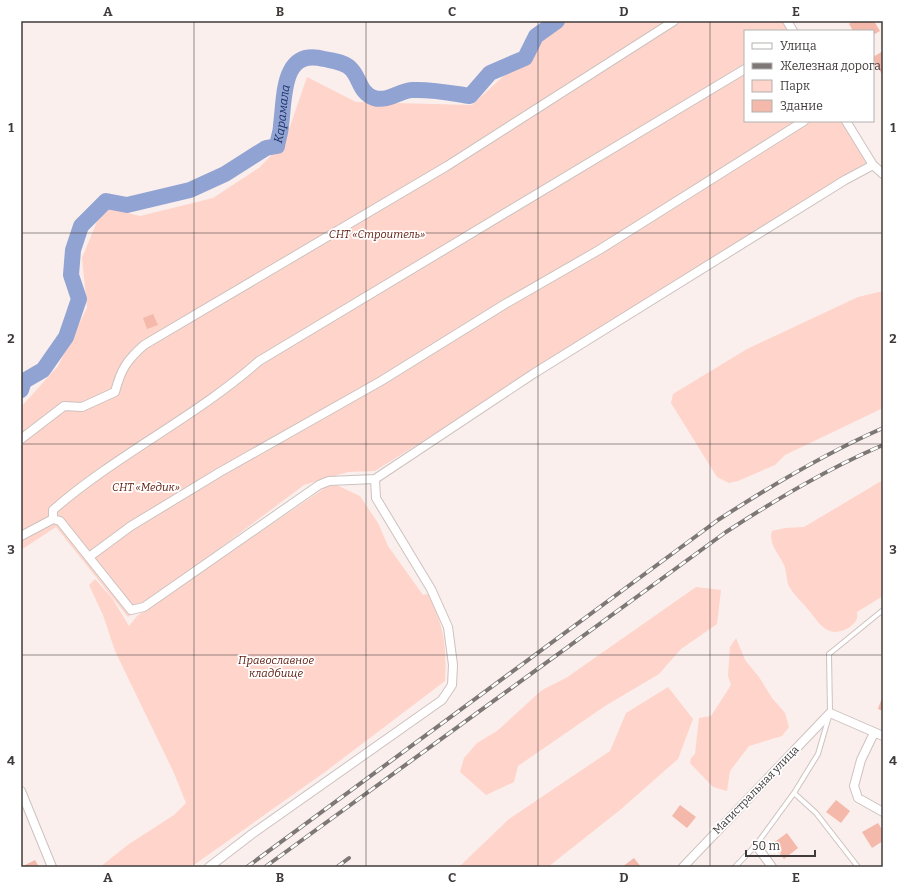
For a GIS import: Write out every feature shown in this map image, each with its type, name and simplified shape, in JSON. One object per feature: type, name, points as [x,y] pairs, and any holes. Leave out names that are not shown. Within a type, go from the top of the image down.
[{"type":"street","points":[[21,439],[64,406],[82,407],[115,392],[120,374],[128,359],[144,345],[453,162],[674,21]]},
{"type":"street","points":[[787,21],[792,30]]},
{"type":"street","points":[[53,519],[53,510],[74,492],[234,384],[260,361],[744,70]]},
{"type":"street","points":[[89,557],[131,526],[220,472],[381,381],[505,304],[598,250],[802,122]]},
{"type":"street","points":[[847,122],[872,165],[883,174]]},
{"type":"street","points":[[53,519],[60,522],[131,610],[144,607],[319,485],[329,481],[374,479],[540,370],[845,180],[872,165]]},
{"type":"street","points":[[210,867],[252,834],[442,700],[452,685],[453,665],[448,627],[431,589],[376,498],[374,479]]},
{"type":"street","points":[[21,536],[53,519]]},
{"type":"street","points":[[830,713],[883,736]]},
{"type":"street","name":"Магистральная улица","points":[[683,867],[830,713]]},
{"type":"street","points":[[874,733],[861,760],[854,786],[858,798],[883,812]]},
{"type":"street","points":[[21,791],[52,867]]},
{"type":"street","points":[[756,845],[772,867]]},
{"type":"lane","points":[[735,867],[756,845],[794,794],[818,754],[830,713],[829,654],[883,610]]},
{"type":"lane","points":[[794,794],[816,813],[858,867]]},
{"type":"green space","name":"СНТ «Строитель»","points":[[563,21],[787,21],[792,30],[744,30],[744,122],[845,122],[866,163],[375,471],[348,472],[304,485],[128,617],[56,527],[21,550],[21,407],[58,366],[87,308],[82,258],[103,207],[140,216],[213,198],[260,167],[285,141],[307,77],[356,102],[472,105]]},
{"type":"green space","points":[[883,291],[883,408],[785,455],[775,465],[738,481],[729,483],[717,477],[671,403],[673,394],[747,349],[858,297]]},
{"type":"green space","points":[[883,480],[883,596],[857,612],[856,620],[850,627],[842,631],[829,631],[820,624],[790,588],[784,565],[771,540],[772,531],[785,528],[804,527]]},
{"type":"green space","name":"Православное кладбище","points":[[332,483],[360,496],[378,523],[388,546],[423,595],[428,594],[438,616],[445,646],[445,681],[325,772],[191,867],[100,867],[129,844],[174,815],[186,803],[174,773],[115,651],[103,615],[89,585],[95,579],[112,598],[129,626],[137,616]]},
{"type":"green space","points":[[696,587],[721,590],[717,624],[681,649],[659,674],[605,706],[518,766],[514,782],[486,795],[460,772],[464,758],[477,743],[497,731],[542,690],[566,678]]},
{"type":"green space","points":[[736,638],[745,660],[759,677],[772,698],[785,713],[789,727],[782,736],[749,746],[730,771],[727,791],[713,787],[690,763],[691,758],[695,754],[699,718],[711,716],[731,685],[728,676],[730,647]]},
{"type":"green space","points":[[668,687],[693,719],[678,759],[620,810],[548,867],[459,867],[509,819],[610,751],[626,713]]},
{"type":"building","points":[[852,21],[874,21],[880,31],[874,34],[874,30],[852,30],[849,24]]},
{"type":"building","points":[[883,51],[883,76],[874,61],[874,56]]},
{"type":"building","points":[[153,314],[158,325],[147,329],[143,318]]},
{"type":"building","points":[[883,695],[883,711],[878,709]]},
{"type":"building","points":[[836,800],[850,811],[841,823],[826,812]]},
{"type":"building","points":[[680,805],[696,817],[687,828],[672,816]]},
{"type":"building","points":[[878,823],[883,831],[883,841],[872,848],[862,832]]},
{"type":"building","points":[[787,833],[798,848],[784,859],[772,844]]},
{"type":"building","points":[[634,858],[641,867],[622,867]]},
{"type":"building","points":[[35,860],[39,867],[21,867]]},
{"type":"waterway","name":"Карамала","points":[[21,390],[24,381],[43,370],[66,337],[79,299],[71,275],[73,250],[81,226],[106,201],[127,205],[190,190],[225,174],[266,148],[277,146],[281,130],[283,101],[288,77],[293,68],[300,61],[310,58],[324,59],[336,61],[346,65],[355,74],[366,93],[374,98],[384,99],[412,90],[434,91],[470,96],[490,73],[525,58],[536,36],[557,21]]},
{"type":"railway","points":[[247,867],[718,520],[758,495],[840,448],[883,428]]},
{"type":"railway","points":[[265,867],[726,532],[803,485],[842,464],[883,445]]},
{"type":"railway","points":[[337,867],[349,858]]},
{"type":"park label","name":"СНТ «Медик»","points":[[146,487]]}]
